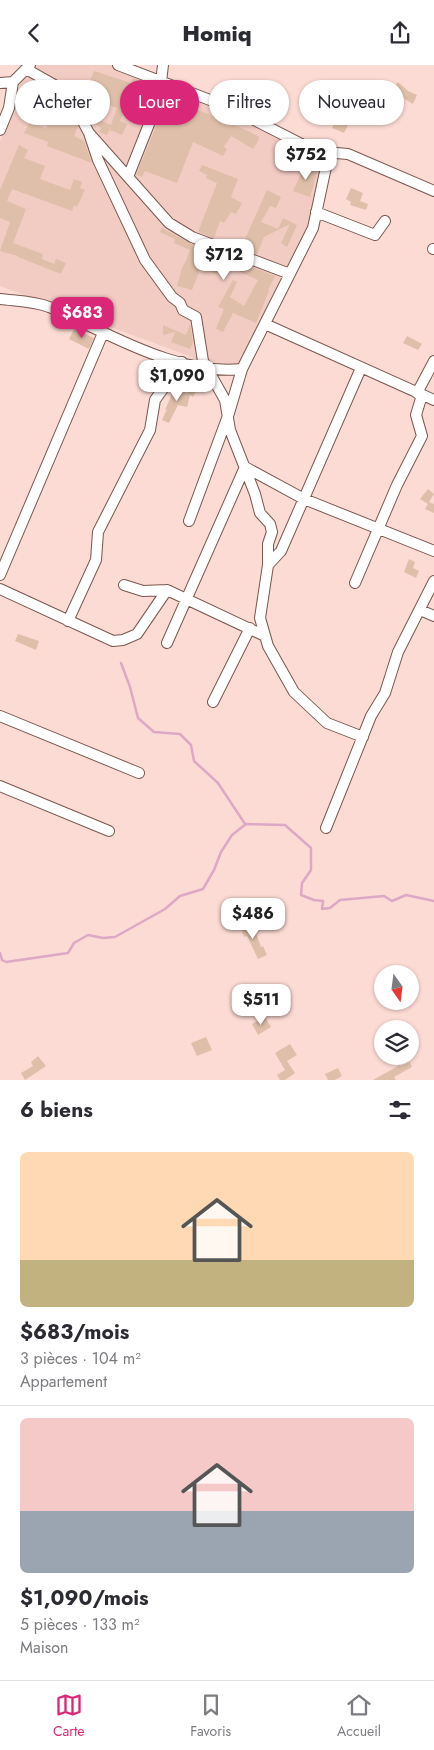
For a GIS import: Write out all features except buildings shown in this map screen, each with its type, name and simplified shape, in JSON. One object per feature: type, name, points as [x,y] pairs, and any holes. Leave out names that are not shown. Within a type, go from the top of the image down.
[{"type":"street","points":[[118,65],[155,80]]},
{"type":"street","points":[[162,80],[163,65]]},
{"type":"street","points":[[0,83],[13,81],[28,67],[66,93],[88,133],[98,160],[145,260],[172,297],[180,303],[183,310],[196,317],[202,361],[225,401],[229,413],[230,430],[255,494],[260,513],[270,524],[272,532],[268,545],[268,565],[260,618],[268,646],[294,692],[327,723],[363,737]]},
{"type":"street","points":[[0,130],[9,108],[13,81]]},
{"type":"street","points":[[189,521],[229,413],[242,369],[313,228],[326,167],[325,158],[319,153],[231,108],[199,96]]},
{"type":"street","points":[[128,177],[149,125]]},
{"type":"street","points":[[88,133],[169,223],[192,237],[290,274]]},
{"type":"street","points":[[325,158],[336,153],[348,154],[434,191]]},
{"type":"street","points":[[316,212],[375,235],[385,221]]},
{"type":"street","points":[[0,299],[48,306],[103,333],[162,357],[208,369],[225,371],[242,369]]},
{"type":"street","points":[[265,324],[434,400]]},
{"type":"street","points":[[0,575],[103,333]]},
{"type":"street","points":[[355,583],[397,485],[422,436],[416,415],[420,394],[434,361]]},
{"type":"street","points":[[68,621],[96,560],[98,532],[150,430],[155,400],[182,362]]},
{"type":"street","points":[[268,565],[282,551],[361,368]]},
{"type":"street","points":[[245,467],[304,499],[434,551]]},
{"type":"street","points":[[168,643],[245,467]]},
{"type":"street","points":[[326,828],[372,716],[385,693],[398,652],[434,581]]},
{"type":"street","points":[[124,585],[143,591],[167,590],[265,636]]},
{"type":"street","points":[[0,589],[113,641],[123,640],[137,634],[167,590]]},
{"type":"street","points":[[420,610],[434,616]]},
{"type":"street","points":[[213,702],[250,629]]},
{"type":"street","points":[[0,716],[139,773]]},
{"type":"street","points":[[0,786],[109,831]]},
{"type":"shaded area","points":[[27,65],[114,65],[152,80],[120,80],[120,125],[199,125],[199,98],[209,102],[209,125],[256,125],[323,160],[310,223],[235,373],[0,286],[0,142],[15,99],[15,125],[110,125],[110,80],[22,80]]},
{"type":"waterway","points":[[121,663],[130,687],[138,718],[154,732],[180,734],[191,745],[194,761],[218,783],[245,824]]},
{"type":"waterway","points":[[0,953],[2,960],[6,962],[68,953],[74,943],[88,935],[103,938],[115,937],[165,909],[180,896],[203,889],[214,870],[221,852],[232,835],[246,824],[285,825],[311,848],[311,870],[302,883],[301,895],[323,901],[322,909],[330,908],[340,900],[384,896],[392,901],[406,895],[434,901]]}]
